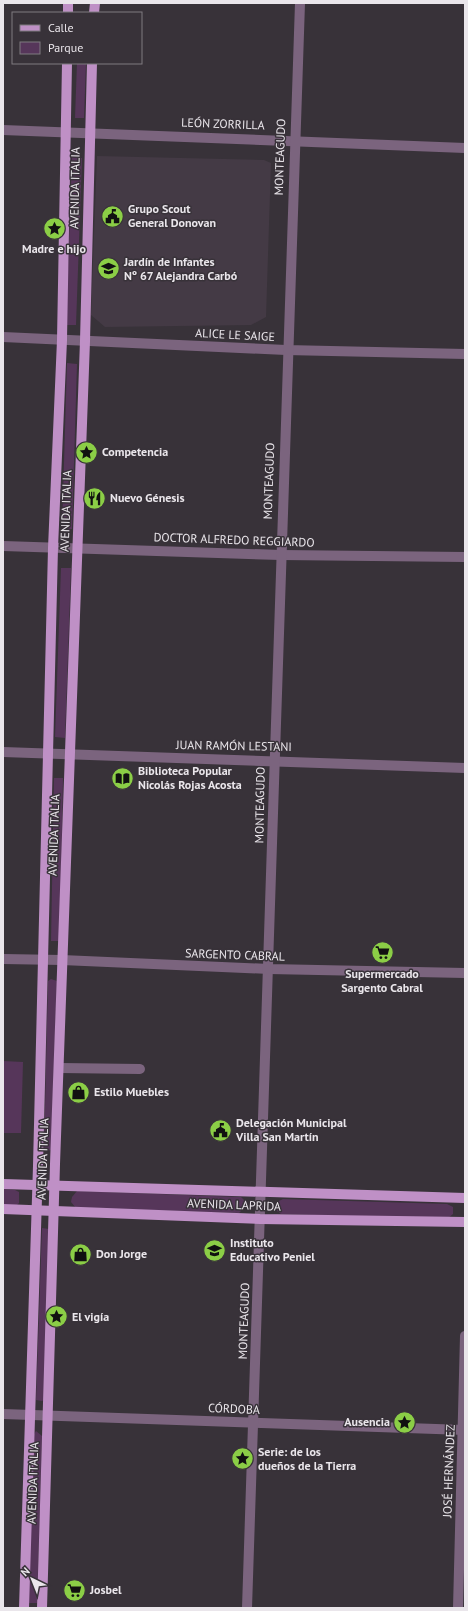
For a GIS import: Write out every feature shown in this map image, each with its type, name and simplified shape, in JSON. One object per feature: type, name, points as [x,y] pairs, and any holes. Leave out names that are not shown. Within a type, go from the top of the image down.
[{"type":"main road","name":"AVENIDA ITALIA","points":[[24,1608],[37,1185],[52,548],[62,340],[66,64]]},
{"type":"main road","name":"AVENIDA ITALIA","points":[[42,1608],[60,1068],[62,960],[85,341],[89,132],[92,64]]},
{"type":"main road","name":"AVENIDA LAPRIDA","points":[[3,1184],[465,1198]]},
{"type":"main road","name":"AVENIDA LAPRIDA","points":[[3,1209],[260,1219],[465,1222]]},
{"type":"street","name":"MONTEAGUDO","points":[[247,1608],[269,970],[286,350],[300,3]]},
{"type":"street","name":"LEÓN ZORRILLA","points":[[3,130],[65,131],[465,148]]},
{"type":"street","name":"ALICE LE SAIGE","points":[[3,337],[286,350],[465,354]]},
{"type":"street","name":"DOCTOR ALFREDO REGGIARDO","points":[[3,546],[280,555],[465,557]]},
{"type":"street","name":"JUAN RAMÓN LESTANI","points":[[3,752],[274,760],[465,768]]},
{"type":"street","name":"SARGENTO CABRAL","points":[[3,959],[62,960],[269,970],[465,973]]},
{"type":"street","points":[[60,1068],[140,1069]]},
{"type":"street","name":"JOSÉ HERNÁNDEZ","points":[[458,1608],[464,1430],[465,1336]]},
{"type":"street","name":"CÓRDOBA","points":[[3,1414],[464,1430]]},
{"type":"shaded area","points":[[97,156],[264,160],[271,163],[266,317],[251,325],[105,327],[91,315]]},
{"type":"green space","points":[[77,64],[86,64],[84,118],[75,118]]},
{"type":"green space","points":[[72,157],[82,158],[76,325],[66,325]]},
{"type":"green space","points":[[67,363],[77,364],[72,529],[62,529]]},
{"type":"green space","points":[[61,568],[71,568],[65,738],[55,737]]},
{"type":"green space","points":[[54,778],[63,778],[60,941],[51,941]]},
{"type":"green space","points":[[51,979],[57,981],[51,1150],[46,1151],[44,1149],[48,981]]},
{"type":"green space","points":[[3,1061],[23,1062],[21,1133],[3,1133]]},
{"type":"green space","points":[[3,1189],[15,1190],[19,1192],[19,1203],[15,1207],[3,1206]]},
{"type":"green space","points":[[77,1191],[241,1197],[245,1201],[244,1208],[239,1213],[76,1208],[71,1202],[72,1197]]},
{"type":"green space","points":[[283,1199],[447,1204],[453,1207],[453,1214],[447,1219],[281,1214],[277,1211],[277,1202]]},
{"type":"green space","points":[[42,1228],[49,1229],[45,1399],[42,1401],[36,1400]]},
{"type":"green space","points":[[36,1431],[42,1436],[37,1603],[28,1603],[33,1436]]},
{"type":"place","name":"Grupo Scout General Donovan","points":[[113,216]]},
{"type":"place","name":"Madre e hijo","points":[[54,228]]},
{"type":"place","name":"Jardín de Infantes Nº 67 Alejandra Carbó","points":[[108,269]]},
{"type":"place","name":"Competencia","points":[[86,452]]},
{"type":"place","name":"Nuevo Génesis","points":[[94,498]]},
{"type":"place","name":"Biblioteca Popular Nicolás Rojas Acosta","points":[[122,778]]},
{"type":"place","name":"Supermercado Sargento Cabral","points":[[382,953]]},
{"type":"place","name":"Estilo Muebles","points":[[78,1092]]},
{"type":"place","name":"Delegación Municipal Villa San Martín","points":[[221,1130]]},
{"type":"place","name":"Instituto Educativo Peniel","points":[[215,1250]]},
{"type":"place","name":"Don Jorge","points":[[80,1254]]},
{"type":"place","name":"El vigía","points":[[57,1317]]},
{"type":"place","name":"Ausencia","points":[[405,1422]]},
{"type":"place","name":"Serie: de los dueños de la Tierra","points":[[243,1459]]},
{"type":"place","name":"Josbel","points":[[75,1590]]}]
